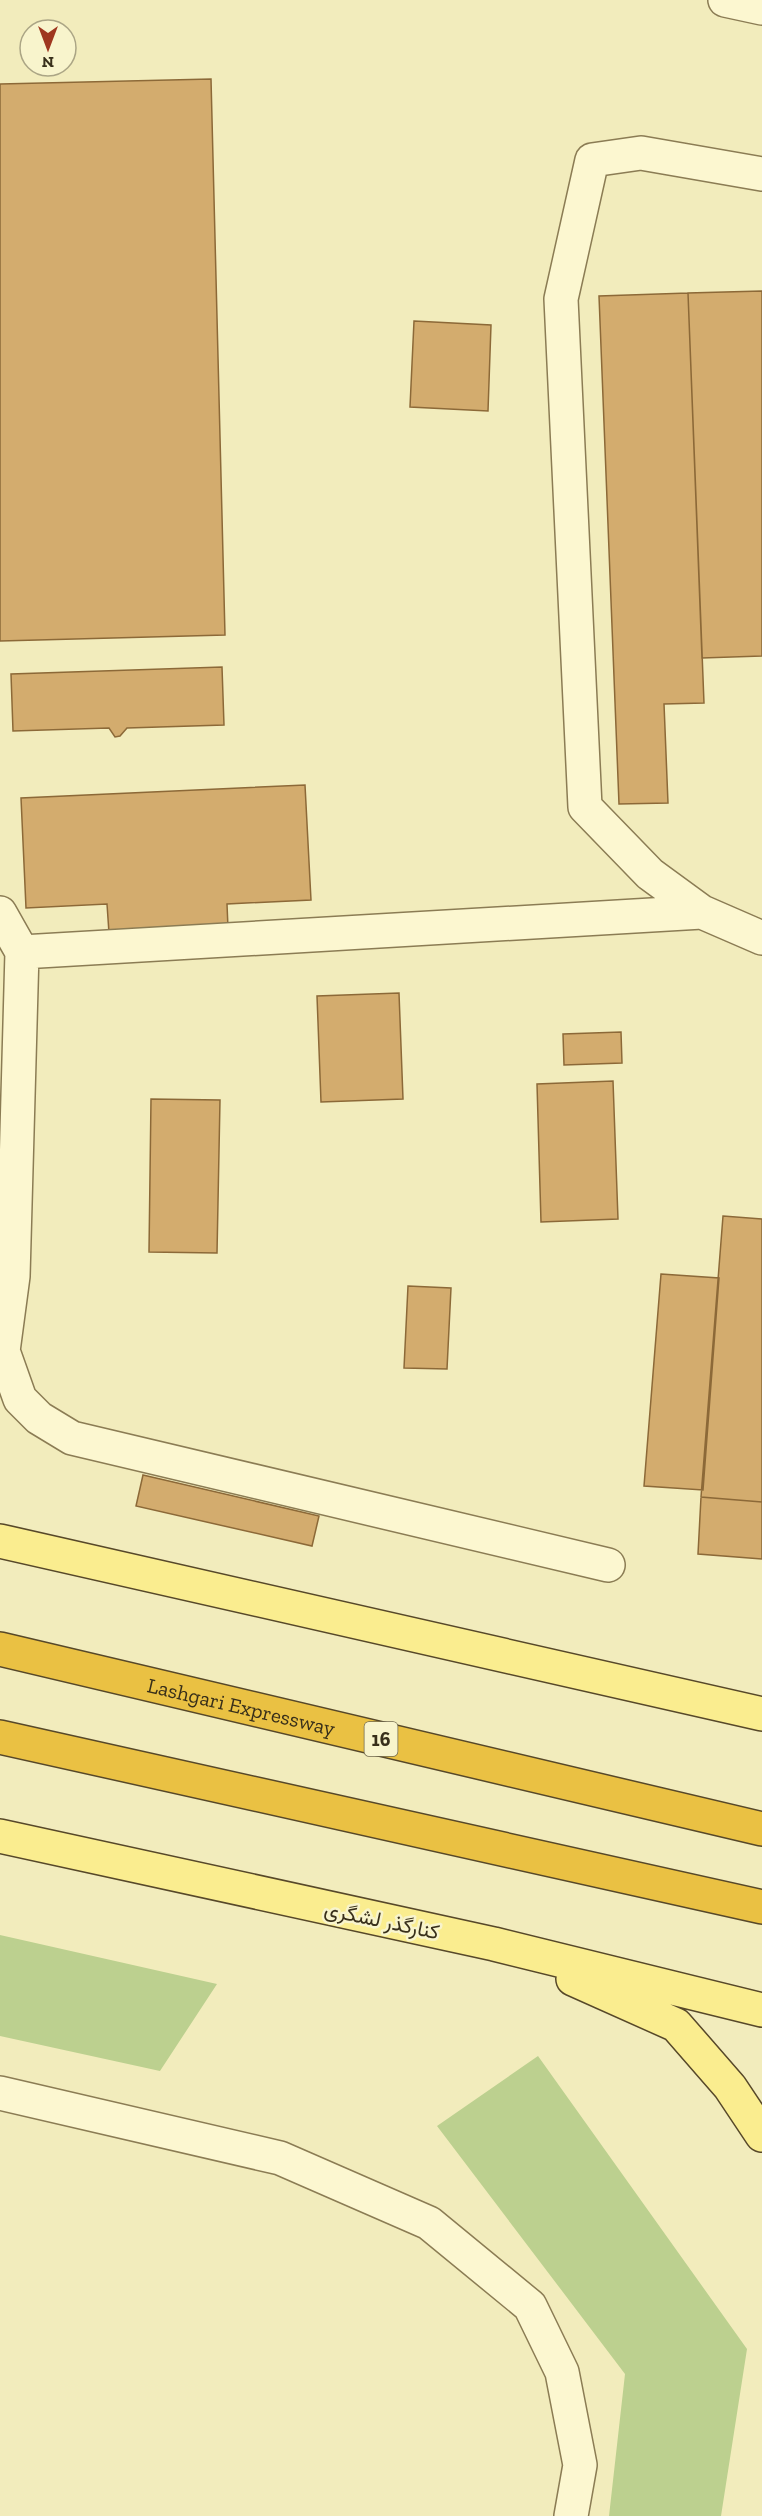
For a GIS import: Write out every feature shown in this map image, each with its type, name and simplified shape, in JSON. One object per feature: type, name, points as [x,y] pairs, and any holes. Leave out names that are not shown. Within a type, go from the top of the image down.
[{"type":"highway","name":"Lashgari Expressway","points":[[0,1649],[762,1829]]},
{"type":"highway","points":[[0,1737],[762,1907]]},
{"type":"main road","points":[[0,1541],[762,1714]]},
{"type":"main road","name":"کنارگذر لشگری","points":[[0,1836],[494,1944],[762,2010]]},
{"type":"main road","points":[[494,1944],[676,2025],[730,2087],[762,2135]]},
{"type":"lane","points":[[725,0],[762,9]]},
{"type":"lane","points":[[762,174],[641,153],[592,160],[561,298],[585,807],[650,874],[702,912],[762,938]]},
{"type":"lane","points":[[22,951],[702,912]]},
{"type":"lane","points":[[0,913],[22,951],[13,1276],[2,1351],[20,1399],[39,1418],[72,1438],[608,1565]]},
{"type":"lane","points":[[0,2093],[280,2158],[429,2223],[530,2306],[562,2372],[580,2465],[571,2516]]},
{"type":"green space","points":[[0,1935],[217,1984],[160,2071],[0,2036]]},
{"type":"green space","points":[[538,2056],[747,2349],[721,2516],[609,2516],[625,2374],[437,2126]]},
{"type":"building","points":[[211,79],[225,635],[0,641],[0,84]]},
{"type":"building","points":[[762,291],[762,656],[702,658],[688,293]]},
{"type":"building","points":[[688,293],[704,703],[664,704],[668,803],[619,804],[599,296]]},
{"type":"building","points":[[414,321],[491,325],[488,411],[410,407]]},
{"type":"building","points":[[222,667],[224,725],[127,728],[120,736],[115,737],[109,728],[13,731],[11,674]]},
{"type":"building","points":[[305,785],[311,900],[227,904],[228,928],[109,933],[107,904],[26,908],[21,798]]},
{"type":"building","points":[[399,993],[403,1099],[321,1102],[317,996]]},
{"type":"building","points":[[621,1032],[622,1063],[564,1065],[563,1034]]},
{"type":"building","points":[[613,1081],[618,1219],[541,1222],[537,1084]]},
{"type":"building","points":[[151,1099],[220,1100],[217,1253],[149,1252]]},
{"type":"building","points":[[723,1216],[762,1219],[762,1502],[701,1497]]},
{"type":"building","points":[[661,1274],[719,1278],[703,1490],[644,1486]]},
{"type":"building","points":[[408,1286],[451,1288],[447,1369],[404,1368]]},
{"type":"building","points":[[143,1475],[319,1516],[312,1546],[136,1506]]},
{"type":"building","points":[[701,1497],[762,1502],[762,1559],[698,1554]]}]
